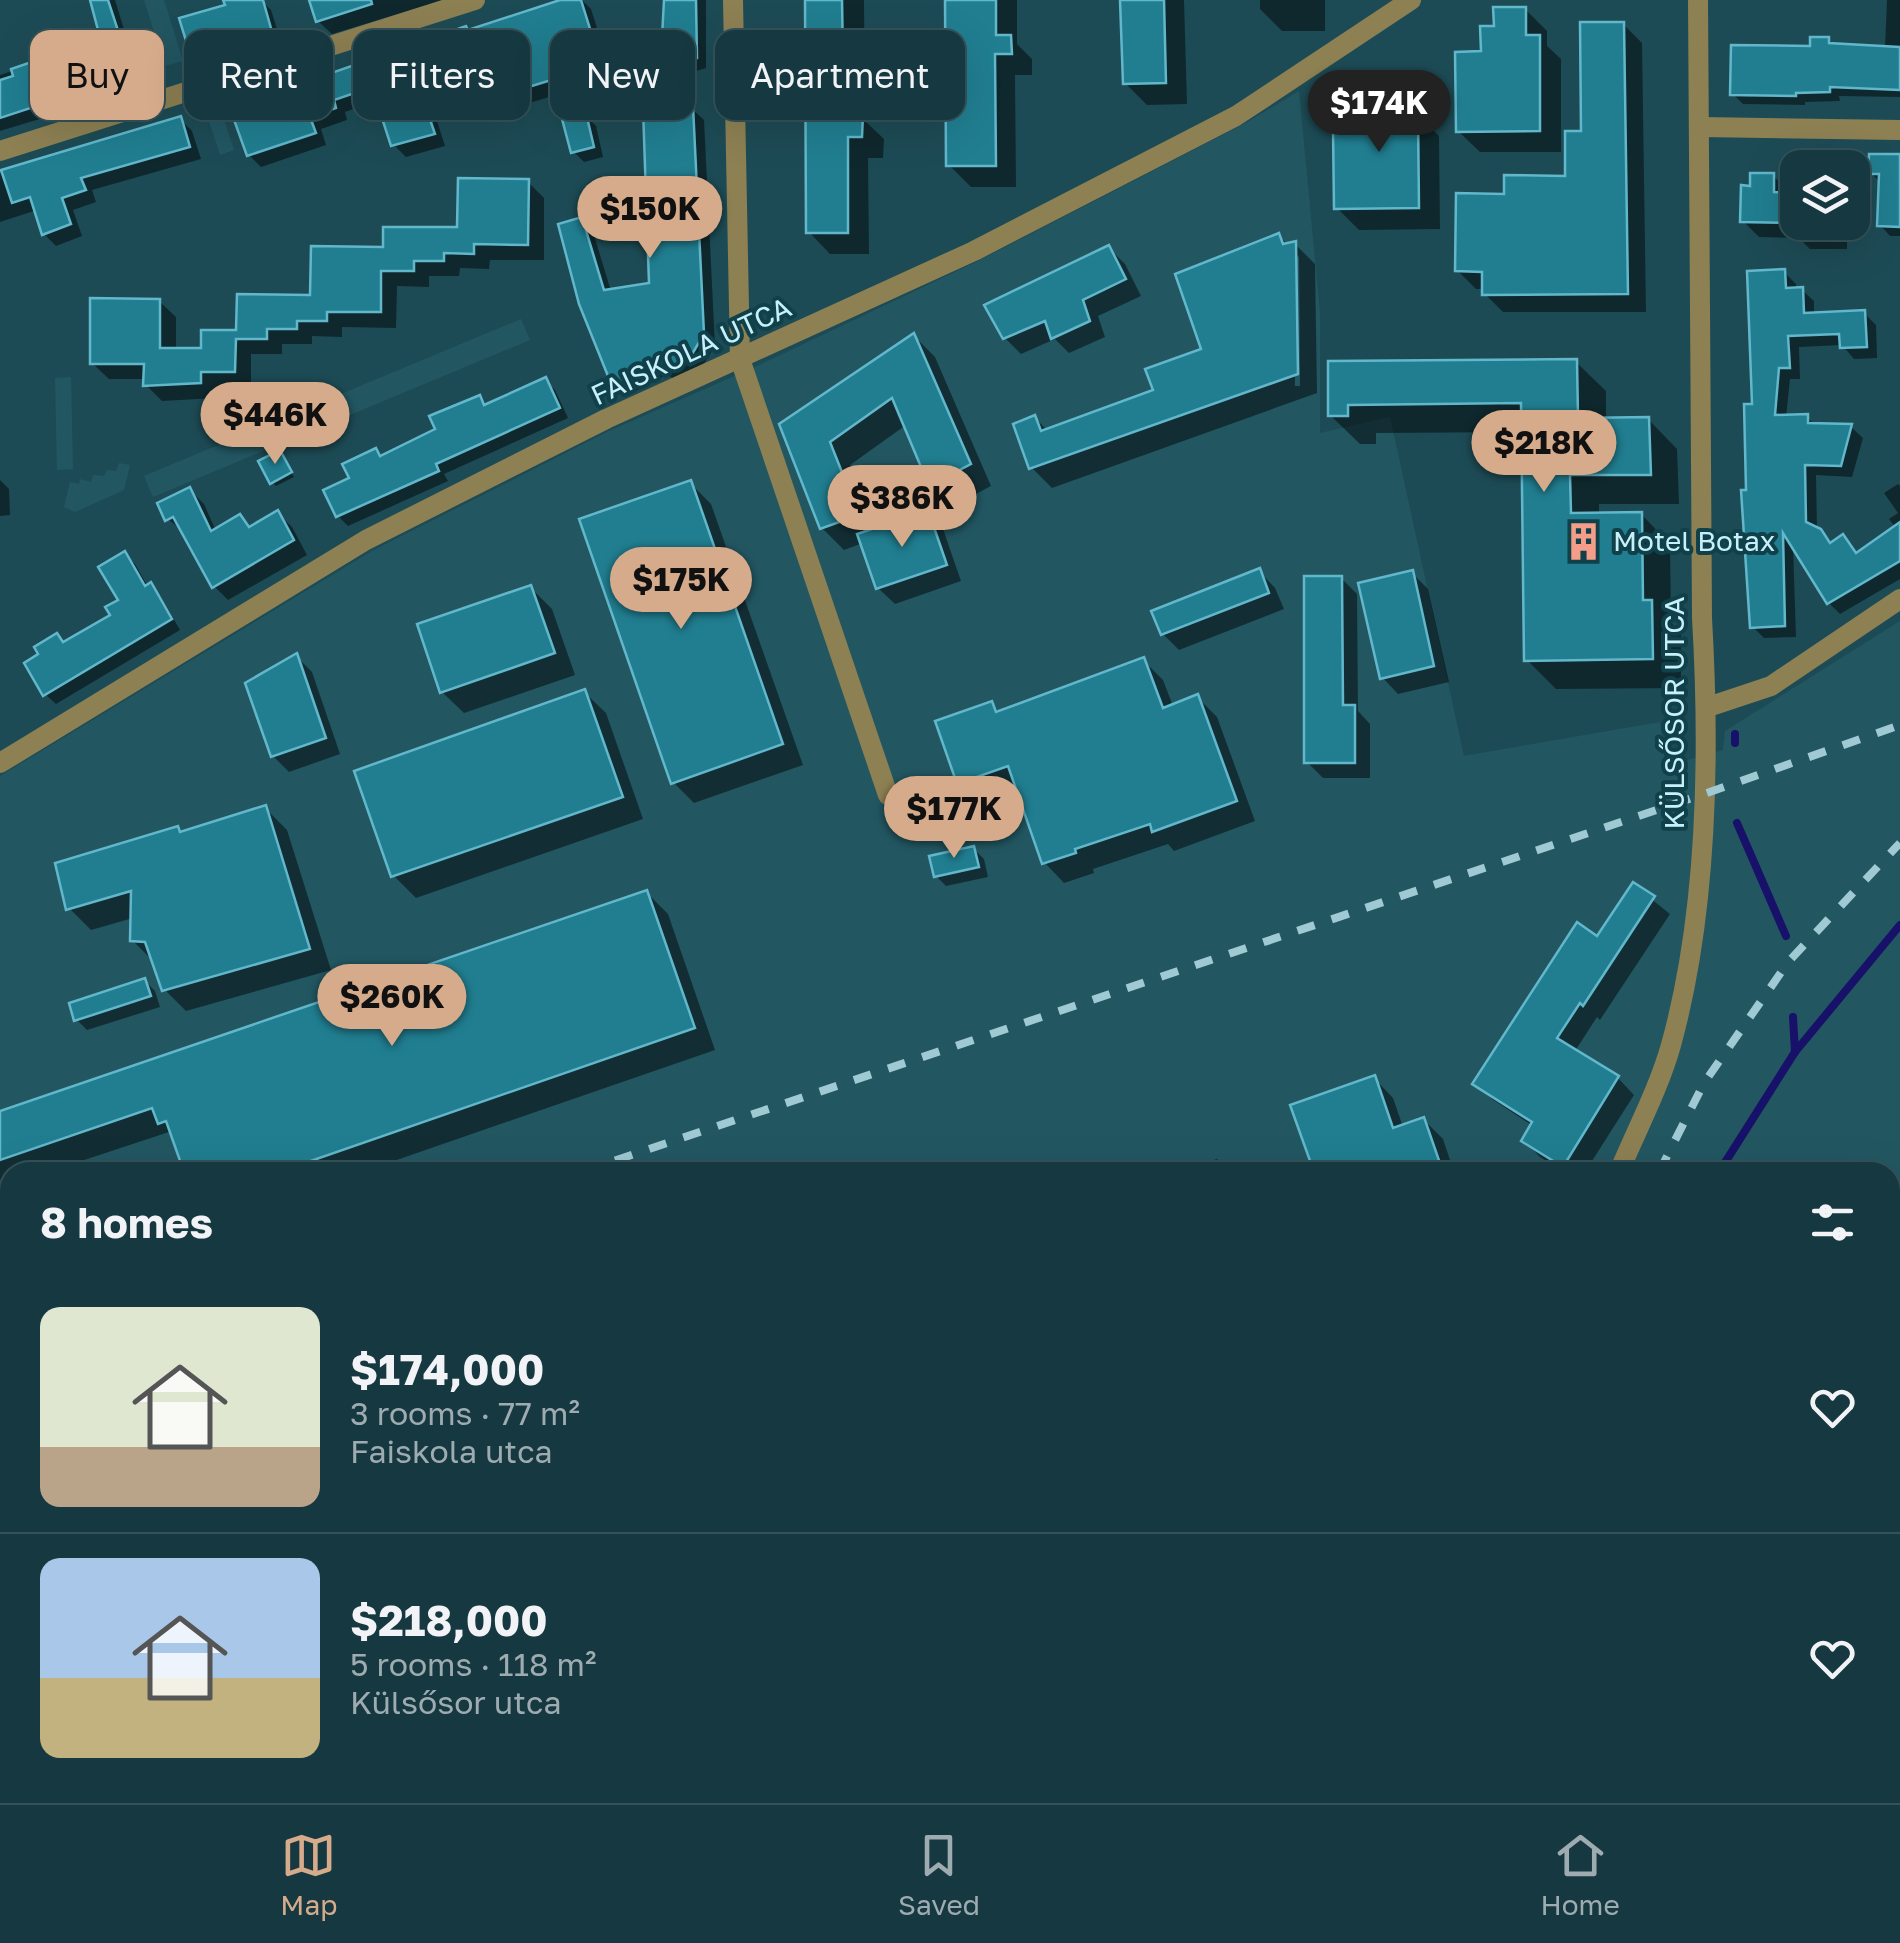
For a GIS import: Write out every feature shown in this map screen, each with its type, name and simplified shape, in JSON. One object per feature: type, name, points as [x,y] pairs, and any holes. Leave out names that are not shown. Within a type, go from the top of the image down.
[{"type":"street","points":[[0,151],[475,0]]},
{"type":"street","points":[[733,0],[740,359],[888,795]]},
{"type":"street","name":"FAISKOLA UTCA","points":[[0,763],[366,540],[606,419],[974,250],[1236,116],[1410,0]]},
{"type":"street","name":"KÜLSŐSOR UTCA","points":[[1623,1162],[1670,1049],[1690,968],[1704,815],[1708,707],[1702,618],[1698,0]]},
{"type":"street","points":[[1701,127],[1900,130]]},
{"type":"street","points":[[1708,707],[1772,686],[1900,599]]},
{"type":"shaded area","points":[[144,0],[164,0],[183,61],[165,66],[164,30],[154,30]]},
{"type":"shaded area","points":[[1299,91],[1320,313],[1320,433],[1390,417],[1464,756],[1660,722],[1666,766],[1723,750],[1725,731],[1900,621],[1900,1162],[0,1162],[0,776],[372,551],[609,431],[978,261],[1244,124]]},
{"type":"shaded area","points":[[209,120],[224,120],[234,150],[220,155]]},
{"type":"shaded area","points":[[521,319],[530,340],[153,497],[144,476]]},
{"type":"shaded area","points":[[71,377],[73,469],[57,470],[55,378]]},
{"type":"shaded area","points":[[119,463],[130,465],[124,490],[75,512],[64,507],[70,482],[91,482],[93,475],[116,471]]},
{"type":"building","points":[[90,0],[108,0],[118,30],[98,30]]},
{"type":"building","points":[[223,0],[263,0],[271,30],[184,30],[184,34],[179,18],[225,5]]},
{"type":"building","points":[[309,0],[371,0],[372,4],[316,22]]},
{"type":"building","points":[[560,0],[581,0],[590,30],[550,30],[550,80],[530,87],[530,30],[468,30]]},
{"type":"building","points":[[664,0],[696,0],[697,58],[695,30],[662,30]]},
{"type":"building","points":[[805,0],[842,0],[843,30],[805,30]]},
{"type":"building","points":[[945,0],[996,0],[996,35],[1011,35],[1012,54],[995,54],[996,166],[946,166],[946,120],[965,120],[965,30],[945,30]]},
{"type":"building","points":[[1120,0],[1164,0],[1166,83],[1123,84]]},
{"type":"building","points":[[1493,7],[1526,7],[1526,35],[1540,35],[1540,131],[1456,132],[1455,52],[1481,51],[1480,26],[1494,26]]},
{"type":"building","points":[[1580,22],[1624,22],[1628,294],[1482,295],[1482,272],[1455,271],[1456,193],[1504,194],[1504,175],[1565,176],[1565,131],[1581,131]]},
{"type":"building","points":[[1810,37],[1829,37],[1829,43],[1900,47],[1900,90],[1830,87],[1830,92],[1796,96],[1730,95],[1731,45],[1810,46]]},
{"type":"building","points":[[30,62],[30,108],[0,118],[0,80],[13,76],[11,69]]},
{"type":"building","points":[[353,66],[353,94],[334,100],[333,109],[333,73]]},
{"type":"building","points":[[1372,84],[1405,84],[1405,112],[1418,112],[1419,208],[1334,209],[1333,129],[1359,128],[1359,103],[1372,103]]},
{"type":"building","points":[[181,116],[190,147],[81,178],[86,190],[62,198],[71,224],[42,235],[30,197],[12,203],[1,170]]},
{"type":"building","points":[[234,120],[311,120],[316,133],[247,156]]},
{"type":"building","points":[[383,120],[430,120],[435,134],[391,146]]},
{"type":"building","points":[[562,120],[588,120],[594,147],[571,153]]},
{"type":"building","points":[[643,120],[694,120],[704,334],[691,356],[662,372],[656,363],[612,386],[579,304],[558,224],[582,217],[604,290],[649,283]]},
{"type":"building","points":[[806,120],[863,120],[862,137],[848,137],[848,233],[806,233]]},
{"type":"building","points":[[1870,154],[1900,154],[1900,227],[1877,226],[1879,174],[1870,174]]},
{"type":"building","points":[[1750,173],[1774,173],[1774,192],[1780,192],[1780,223],[1740,222],[1741,185],[1750,186]]},
{"type":"building","points":[[458,178],[529,179],[528,245],[474,244],[474,254],[444,253],[444,261],[414,261],[414,271],[381,271],[381,312],[327,312],[327,321],[297,321],[297,329],[267,329],[267,339],[236,339],[235,372],[201,372],[201,383],[143,386],[144,364],[90,364],[90,298],[160,299],[160,348],[201,348],[201,330],[236,330],[237,294],[310,295],[311,246],[383,247],[383,227],[457,227]]},
{"type":"building","points":[[1279,233],[1283,244],[1296,241],[1298,374],[1029,469],[1013,424],[1035,415],[1041,431],[1153,390],[1145,369],[1201,349],[1175,274]]},
{"type":"building","points":[[1109,245],[1126,279],[1083,300],[1090,321],[1051,339],[1045,321],[1003,339],[984,305]]},
{"type":"building","points":[[1785,269],[1786,288],[1803,287],[1804,313],[1865,310],[1867,347],[1840,348],[1839,334],[1788,336],[1790,368],[1779,368],[1775,415],[1808,414],[1808,423],[1852,424],[1841,466],[1805,465],[1806,522],[1821,529],[1830,543],[1843,534],[1856,553],[1900,522],[1900,561],[1827,604],[1783,533],[1785,626],[1750,628],[1741,490],[1746,490],[1744,404],[1752,404],[1747,271]]},
{"type":"building","points":[[914,333],[971,464],[929,486],[892,398],[830,442],[859,515],[820,529],[779,424]]},
{"type":"building","name":"Motel Botax","points":[[1577,359],[1578,418],[1649,417],[1651,475],[1570,475],[1571,513],[1642,512],[1643,600],[1652,600],[1653,659],[1524,661],[1521,403],[1348,405],[1348,416],[1328,416],[1328,361]]},
{"type":"building","points":[[546,377],[560,408],[436,464],[439,471],[336,517],[323,490],[349,478],[342,464],[376,448],[380,456],[435,429],[429,416],[480,395],[484,405]]},
{"type":"building","points":[[280,450],[292,472],[270,484],[258,461]]},
{"type":"building","points":[[691,480],[783,744],[671,784],[579,519]]},
{"type":"building","points":[[190,487],[211,531],[240,514],[249,527],[278,510],[294,540],[212,588],[173,517],[165,521],[157,503]]},
{"type":"building","points":[[928,510],[947,565],[876,589],[857,534]]},
{"type":"building","points":[[125,551],[145,586],[151,582],[172,619],[43,696],[24,663],[38,654],[34,647],[57,633],[63,642],[110,615],[105,607],[118,600],[98,567]]},
{"type":"building","points":[[1260,568],[1269,593],[1161,635],[1151,611]]},
{"type":"building","points":[[1413,570],[1434,666],[1380,679],[1358,583]]},
{"type":"building","points":[[1304,576],[1342,576],[1343,705],[1355,705],[1355,763],[1304,763]]},
{"type":"building","points":[[531,585],[555,653],[440,693],[417,624]]},
{"type":"building","points":[[297,653],[326,738],[271,757],[245,683]]},
{"type":"building","points":[[1144,657],[1163,708],[1198,694],[1237,801],[1152,832],[1150,824],[1042,864],[1008,766],[957,784],[935,721],[992,701],[996,712]]},
{"type":"building","points":[[585,689],[623,797],[391,877],[354,771]]},
{"type":"building","points":[[266,805],[310,949],[162,991],[145,942],[130,941],[131,891],[66,910],[55,863],[178,826],[180,832]]},
{"type":"building","points":[[974,846],[979,867],[934,877],[929,856]]},
{"type":"building","points":[[1633,882],[1655,896],[1583,1006],[1580,1003],[1557,1038],[1619,1076],[1566,1162],[1555,1162],[1521,1141],[1532,1122],[1472,1084],[1577,922],[1597,936]]},
{"type":"building","points":[[647,890],[695,1028],[308,1162],[180,1162],[166,1121],[158,1124],[152,1108],[0,1160],[0,1111]]},
{"type":"building","points":[[145,978],[151,996],[74,1021],[69,1003]]},
{"type":"building","points":[[1375,1075],[1393,1128],[1424,1117],[1440,1162],[1310,1162],[1290,1105]]},
{"type":"waterway","points":[[1735,734],[1735,743]]},
{"type":"waterway","points":[[1737,823],[1786,936]]},
{"type":"waterway","points":[[1725,1162],[1795,1052],[1900,925]]},
{"type":"waterway","points":[[1793,1017],[1795,1052]]},
{"type":"railway","points":[[611,1162],[1900,725]]},
{"type":"railway","points":[[1664,1162],[1704,1083],[1789,961],[1900,843]]},
{"type":"place","name":"Motel Botax","points":[[1583,541]]}]
